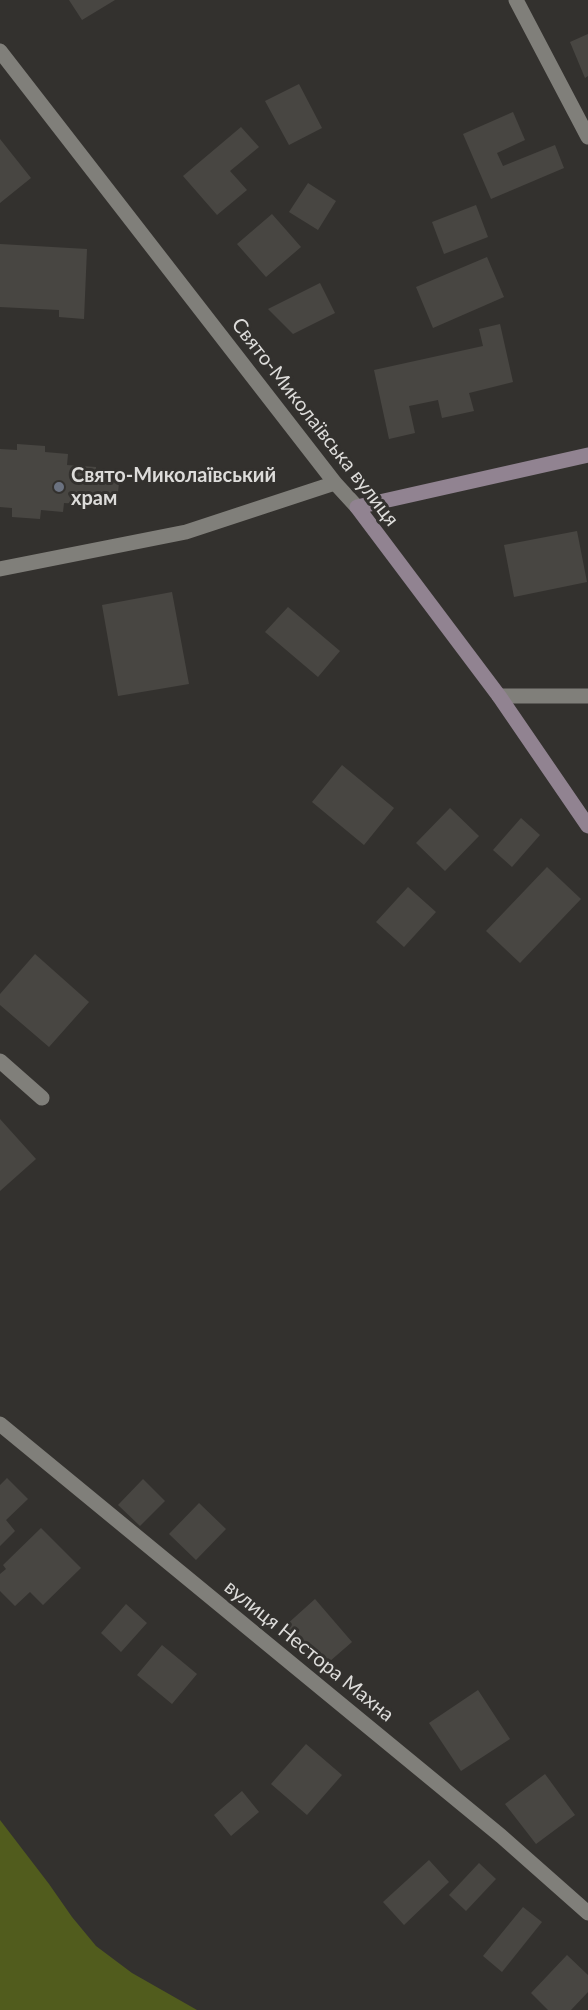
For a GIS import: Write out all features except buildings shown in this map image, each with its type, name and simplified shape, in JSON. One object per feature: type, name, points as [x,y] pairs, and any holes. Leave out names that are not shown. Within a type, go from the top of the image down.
[{"type":"street","points":[[516,0],[588,137]]},
{"type":"street","name":"Свято-Миколаївська вулиця","points":[[0,51],[335,483],[357,507],[499,696],[588,826]]},
{"type":"street","points":[[357,507],[588,455]]},
{"type":"street","points":[[0,569],[186,532],[335,483]]},
{"type":"street","points":[[499,696],[588,696]]},
{"type":"street","points":[[0,1061],[42,1098]]},
{"type":"street","name":"вулиця Нестора Махна","points":[[0,1424],[501,1836],[588,1913]]},
{"type":"green space","points":[[0,1820],[96,1946],[132,1973],[197,2010],[0,2010]]},
{"type":"place","name":"Свято-Миколаївський храм","points":[[59,487]]}]
